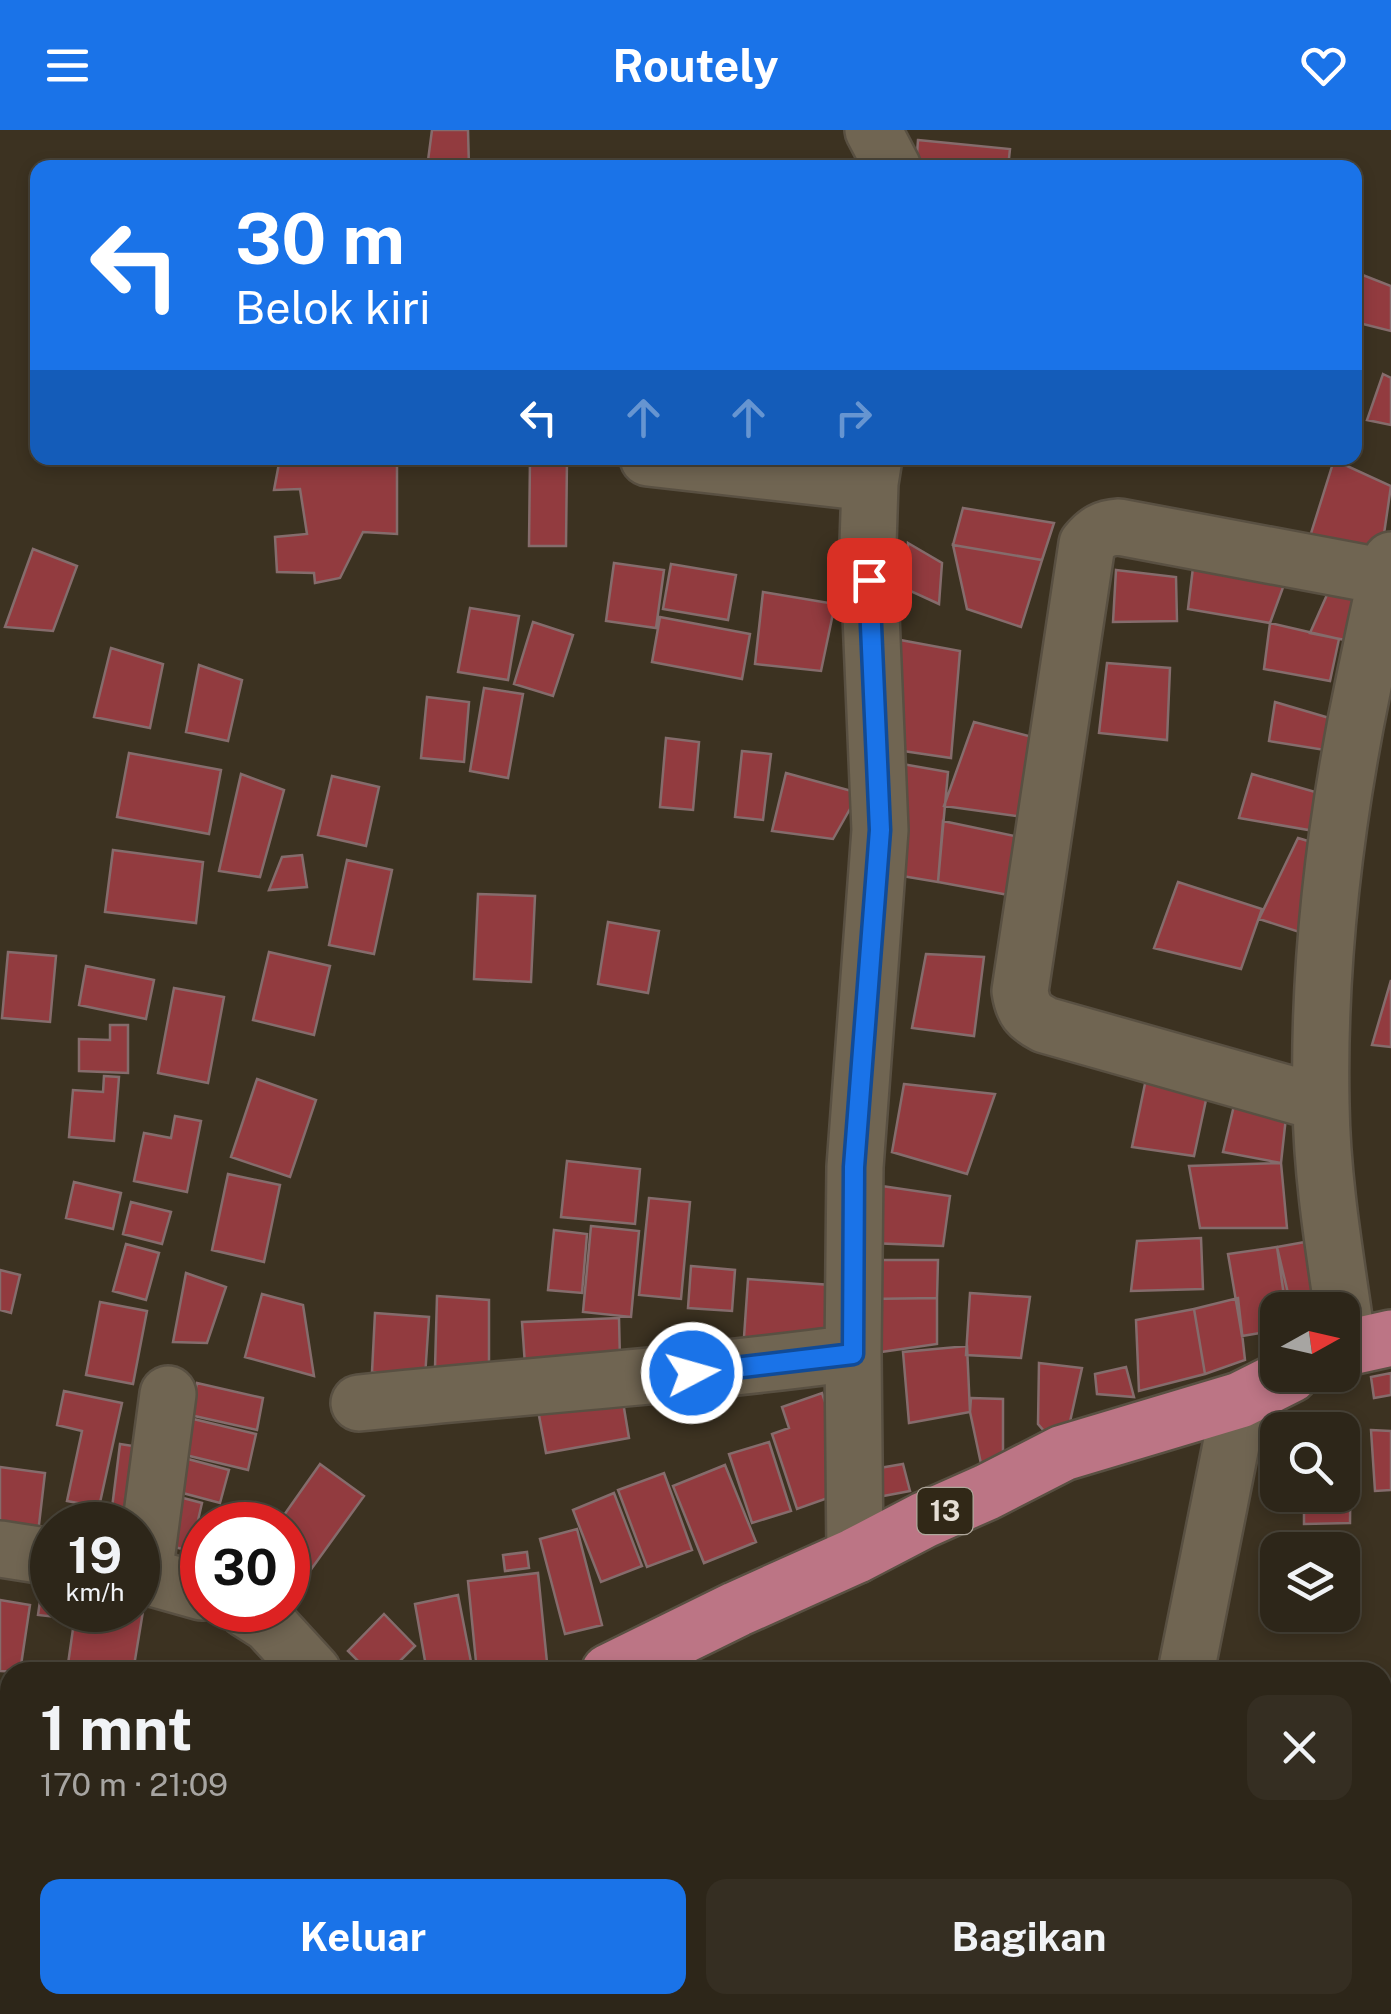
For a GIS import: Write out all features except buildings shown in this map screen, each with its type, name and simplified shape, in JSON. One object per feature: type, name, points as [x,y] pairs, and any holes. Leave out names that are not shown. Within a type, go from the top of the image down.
[{"type":"highway","name":"13","points":[[629,1662],[1064,1454],[1240,1400],[1260,1390]]},
{"type":"street","points":[[873,130],[889,160]]},
{"type":"street","points":[[779,465],[872,470],[868,544],[880,830],[855,1152],[855,1556]]},
{"type":"street","points":[[1321,1103],[1045,1025],[1030,1018],[1023,1007],[1020,992],[1088,544],[1096,533],[1108,528],[1389,569],[1352,738],[1329,905],[1324,987],[1321,1103],[1325,1177],[1361,1344]]},
{"type":"street","points":[[359,1403],[657,1377],[853,1354]]},
{"type":"street","points":[[152,1502],[168,1394]]},
{"type":"street","points":[[1188,1662],[1240,1400]]},
{"type":"street","points":[[0,1549],[30,1554]]},
{"type":"street","points":[[277,1632],[306,1662]]},
{"type":"route","points":[[692,1373],[853,1354],[854,1167],[880,830],[869,580]]}]
